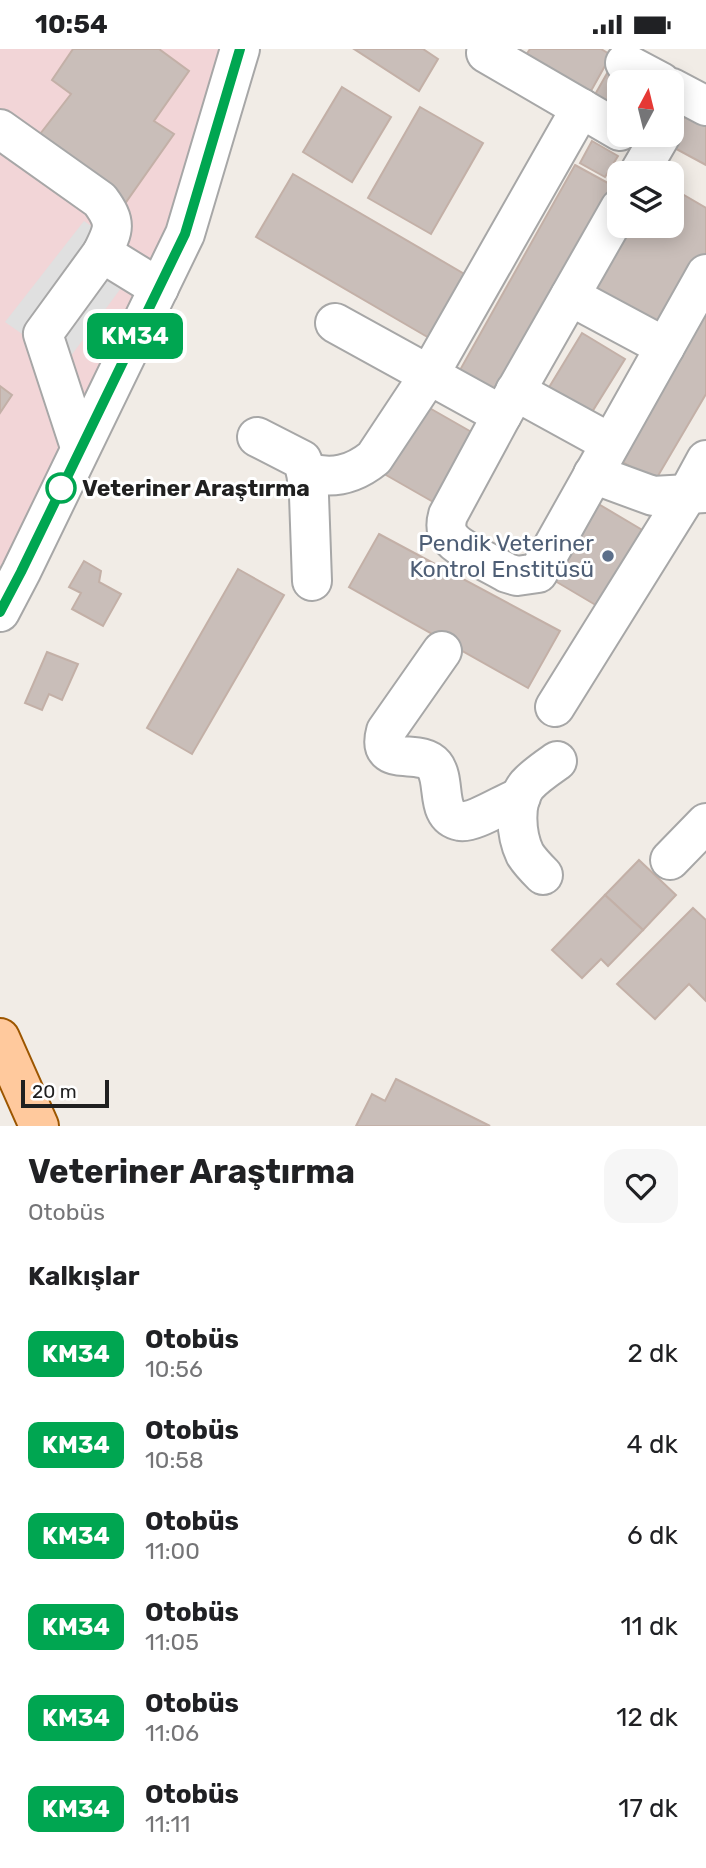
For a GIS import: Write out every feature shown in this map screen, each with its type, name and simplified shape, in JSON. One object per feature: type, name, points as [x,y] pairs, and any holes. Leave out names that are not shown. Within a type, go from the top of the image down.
[{"type":"main road","points":[[0,1038],[39,1126]]},
{"type":"main road","points":[[0,1092],[15,1126]]},
{"type":"street","points":[[0,612],[186,233],[240,49]]},
{"type":"street","points":[[486,53],[607,123]]},
{"type":"street","points":[[625,63],[636,70]]},
{"type":"street","points":[[306,472],[320,476],[346,474],[374,459],[429,375],[581,108]]},
{"type":"street","points":[[0,129],[100,200],[110,216],[113,232],[102,253],[43,334],[80,447]]},
{"type":"street","points":[[607,231],[448,515],[447,530],[454,542],[507,573],[517,576],[538,573],[706,274]]},
{"type":"street","points":[[102,253],[159,288]]},
{"type":"street","points":[[570,296],[665,347]]},
{"type":"street","points":[[335,323],[429,375],[509,403],[602,458],[653,496],[696,494]]},
{"type":"street","points":[[257,437],[302,460],[306,472],[313,581]]},
{"type":"street","points":[[555,706],[696,494],[706,460]]},
{"type":"street","points":[[442,652],[386,731],[383,739],[385,747],[390,754],[432,762],[439,774],[444,809],[454,819],[462,822],[471,821],[521,797]]},
{"type":"street","points":[[543,875],[531,863],[522,847],[518,808],[528,783],[557,761]]},
{"type":"street","points":[[670,860],[706,823]]},
{"type":"shaded area","points":[[0,49],[224,49],[185,233],[0,575]]},
{"type":"shaded area","points":[[84,221],[141,261],[65,364],[5,322]]},
{"type":"building","points":[[73,49],[159,49],[189,71],[154,121],[174,134],[124,205],[37,138],[71,94],[52,80]]},
{"type":"building","points":[[354,49],[423,49],[438,59],[419,91]]},
{"type":"building","points":[[530,49],[601,49],[611,55],[591,91],[526,55]]},
{"type":"building","points":[[607,73],[607,106],[593,98]]},
{"type":"building","points":[[342,87],[391,117],[352,182],[303,152]]},
{"type":"building","points":[[420,107],[483,143],[431,234],[368,198]]},
{"type":"building","points":[[687,112],[706,122],[706,165],[673,147],[684,147],[684,118]]},
{"type":"building","points":[[592,141],[618,156],[615,161],[607,161],[605,177],[580,163]]},
{"type":"building","points":[[575,165],[607,183],[607,206],[502,394],[460,370]]},
{"type":"building","points":[[293,174],[473,279],[436,342],[256,237]]},
{"type":"building","points":[[684,195],[706,208],[706,255],[664,327],[590,284],[618,238],[684,238]]},
{"type":"building","points":[[706,305],[706,394],[655,481],[616,458]]},
{"type":"building","points":[[582,333],[625,359],[587,420],[545,394]]},
{"type":"building","points":[[0,386],[12,395],[0,413]]},
{"type":"building","points":[[419,402],[482,438],[442,507],[379,471]]},
{"type":"building","points":[[590,499],[644,531],[599,607],[545,575]]},
{"type":"building","points":[[379,534],[560,631],[528,688],[349,587]]},
{"type":"building","points":[[84,561],[101,571],[99,582],[121,594],[103,626],[72,609],[81,593],[69,587]]},
{"type":"building","points":[[238,569],[284,595],[192,754],[147,728]]},
{"type":"building","points":[[47,652],[78,664],[62,700],[49,694],[42,710],[25,703]]},
{"type":"building","points":[[639,860],[676,895],[643,930],[605,895]]},
{"type":"building","points":[[605,895],[643,930],[608,966],[601,959],[582,978],[552,950]]},
{"type":"building","points":[[693,908],[706,920],[706,1001],[689,984],[655,1019],[617,984]]},
{"type":"building","points":[[396,1079],[490,1126],[356,1126],[372,1094],[385,1101]]},
{"type":"bus line","name":"KM34","points":[[0,612],[185,234],[240,49]]},
{"type":"place","name":"Veteriner Araştırma","points":[[61,488]]},
{"type":"place","name":"Pendik Veteriner Kontrol Enstitüsü","points":[[608,556]]}]
